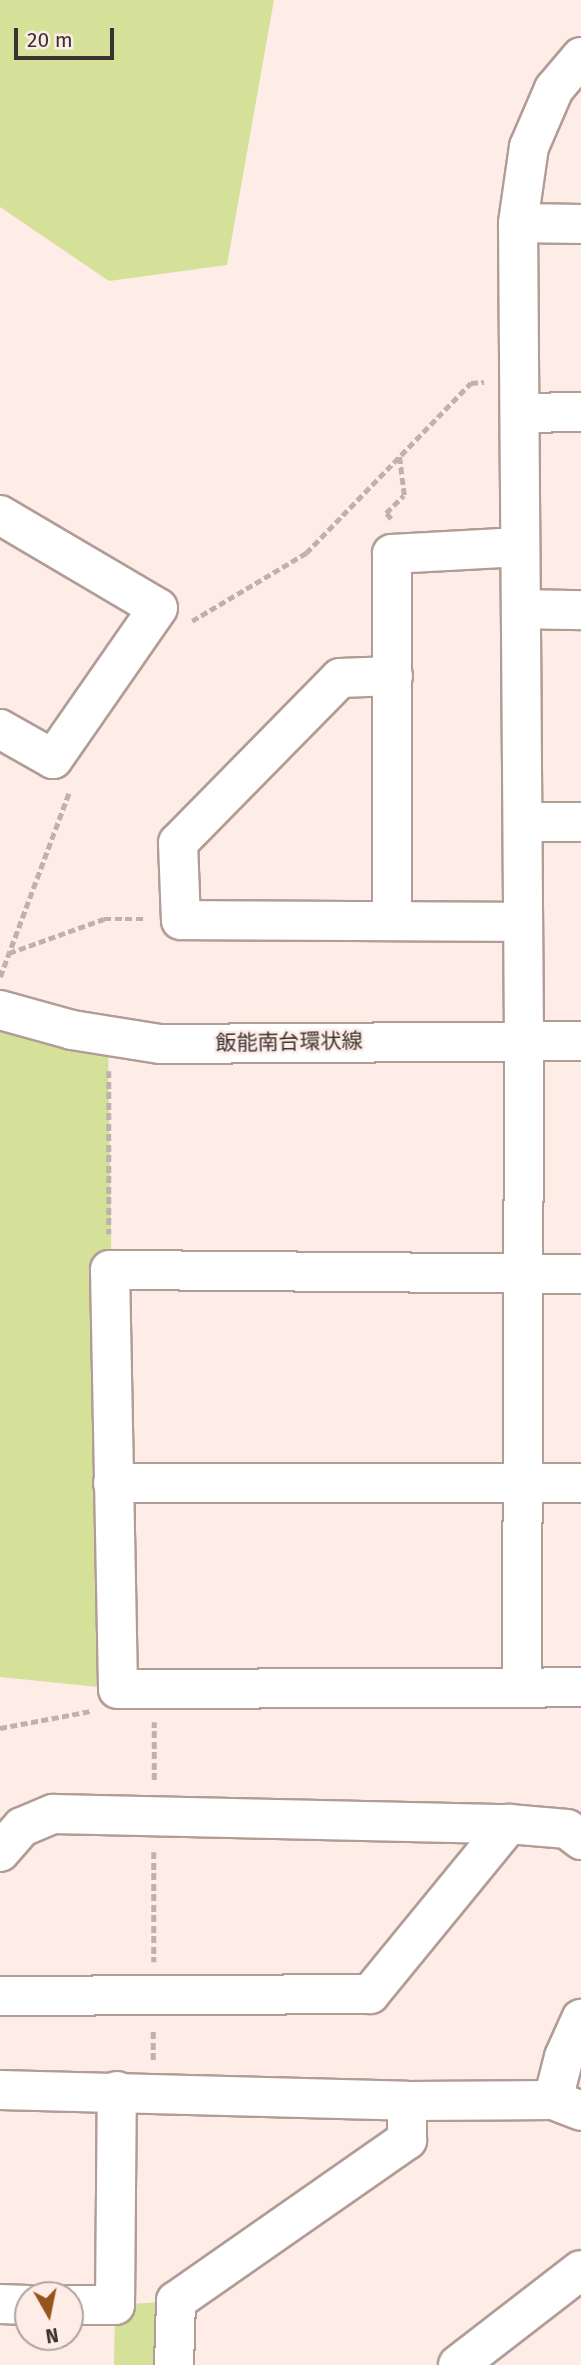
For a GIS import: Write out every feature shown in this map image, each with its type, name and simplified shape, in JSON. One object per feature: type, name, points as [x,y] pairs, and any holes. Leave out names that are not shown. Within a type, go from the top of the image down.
[{"type":"street","points":[[522,1687],[525,1274],[518,223],[529,147],[554,89],[581,57]]},
{"type":"street","points":[[518,223],[581,224]]},
{"type":"street","points":[[520,397],[581,412]]},
{"type":"street","points":[[0,515],[158,608],[53,759],[0,729]]},
{"type":"street","points":[[392,920],[392,554],[520,547]]},
{"type":"street","points":[[521,609],[581,610]]},
{"type":"street","points":[[393,676],[340,678],[178,843],[181,920],[523,922]]},
{"type":"street","points":[[523,821],[581,822]]},
{"type":"street","name":"飯能南台環状線","points":[[0,1010],[108,1036],[160,1044],[581,1041]]},
{"type":"street","points":[[581,1274],[110,1270],[118,1689],[581,1687]]},
{"type":"street","points":[[113,1483],[581,1483]]},
{"type":"street","points":[[0,1852],[22,1827],[53,1814],[153,1814],[509,1824],[567,1829],[581,1840]]},
{"type":"street","points":[[0,1996],[370,1994],[509,1824]]},
{"type":"street","points":[[0,2090],[567,2106],[564,2057],[581,2019]]},
{"type":"street","points":[[84,2305],[115,2305],[135,2092]]},
{"type":"street","points":[[174,2365],[176,2301],[407,2140],[407,2101]]},
{"type":"street","points":[[458,2365],[581,2270]]},
{"type":"path","points":[[184,626],[306,553],[471,383],[520,397]]},
{"type":"path","points":[[400,454],[404,495],[386,513],[403,533],[406,554]]},
{"type":"path","points":[[0,977],[70,787]]},
{"type":"path","points":[[8,953],[104,919],[181,920]]},
{"type":"path","points":[[108,1036],[110,1270]]},
{"type":"path","points":[[135,2092],[154,1994],[154,1707]]},
{"type":"path","points":[[0,1728],[94,1711]]},
{"type":"green space","points":[[0,0],[274,0],[227,265],[109,281],[0,207]]},
{"type":"green space","points":[[0,1010],[108,1036],[118,1689],[0,1677]]},
{"type":"green space","points":[[176,2301],[174,2365],[114,2365],[115,2305]]}]
